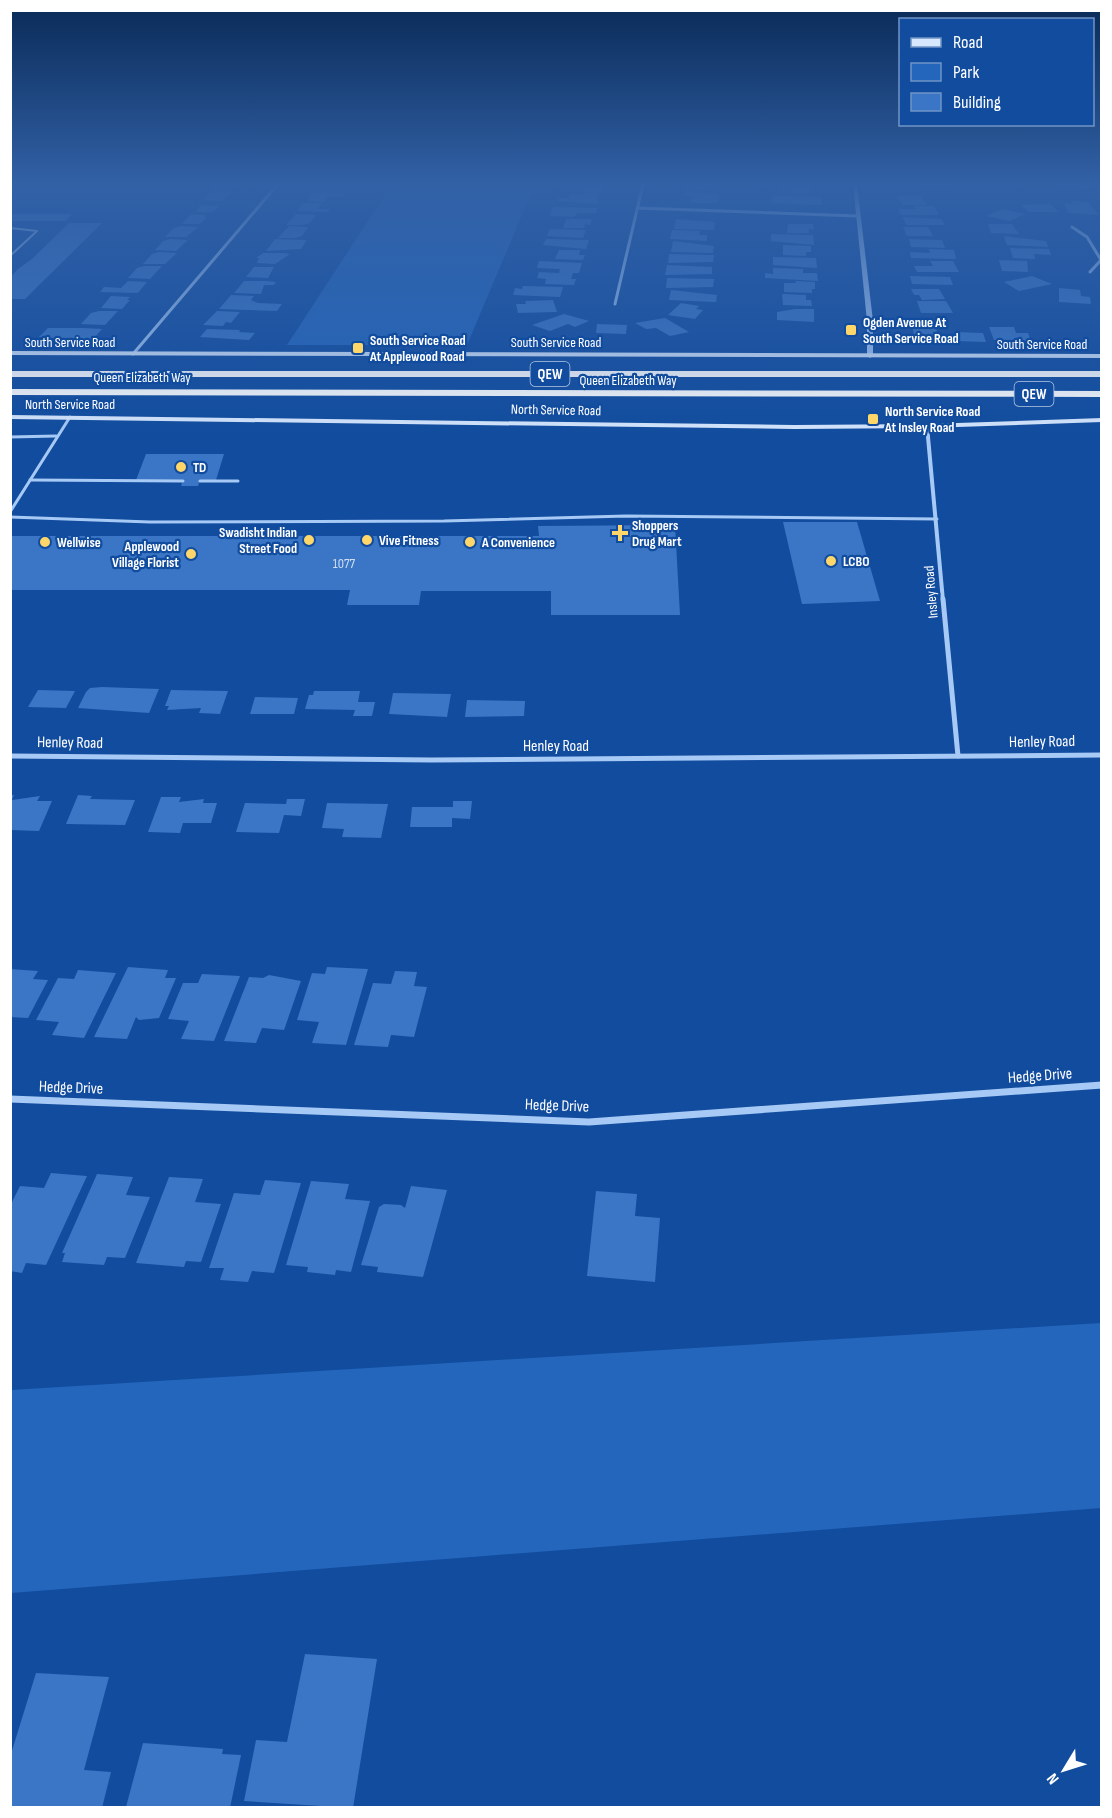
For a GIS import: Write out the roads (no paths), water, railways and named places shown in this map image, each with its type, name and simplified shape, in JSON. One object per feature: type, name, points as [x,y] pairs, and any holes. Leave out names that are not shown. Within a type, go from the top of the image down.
[{"type":"highway","name":"Queen Elizabeth Way","points":[[10,374],[1101,374]]},
{"type":"highway","name":"Queen Elizabeth Way","points":[[10,392],[1101,394]]},
{"type":"main road","name":"South Service Road","points":[[10,353],[1101,356]]},
{"type":"main road","name":"North Service Road","points":[[10,417],[927,426],[1101,420]]},
{"type":"street","points":[[133,354],[206,269]]},
{"type":"street","points":[[615,304],[623,269]]},
{"type":"street","points":[[864,269],[870,321],[870,356]]},
{"type":"street","points":[[1090,272],[1094,269]]},
{"type":"street","name":"Insley Road","points":[[927,426],[958,756]]},
{"type":"street","name":"Henley Road","points":[[10,756],[432,760],[1101,755]]},
{"type":"street","name":"Hedge Drive","points":[[10,1099],[590,1122],[1101,1085]]},
{"type":"lane","points":[[10,512],[70,417]]},
{"type":"lane","points":[[10,437],[56,436]]},
{"type":"lane","points":[[30,480],[183,481]]},
{"type":"lane","points":[[200,481],[237,481]]},
{"type":"lane","points":[[10,517],[150,522],[444,522],[626,516],[937,519]]},
{"type":"place","name":"Ogden Avenue At South Service Road","points":[[851,330]]},
{"type":"place","name":"South Service Road At Applewood Road","points":[[358,348]]},
{"type":"place","name":"North Service Road At Insley Road","points":[[873,419]]},
{"type":"place","name":"TD","points":[[181,467]]},
{"type":"place","name":"Shoppers Drug Mart","points":[[620,533]]},
{"type":"place","name":"Swadisht Indian Street Food","points":[[309,540]]},
{"type":"place","name":"Vive Fitness","points":[[367,540]]},
{"type":"place","name":"Wellwise","points":[[45,542]]},
{"type":"place","name":"A Convenience","points":[[470,542]]},
{"type":"place","name":"Applewood Village Florist","points":[[191,554]]},
{"type":"place","name":"LCBO","points":[[831,561]]}]
